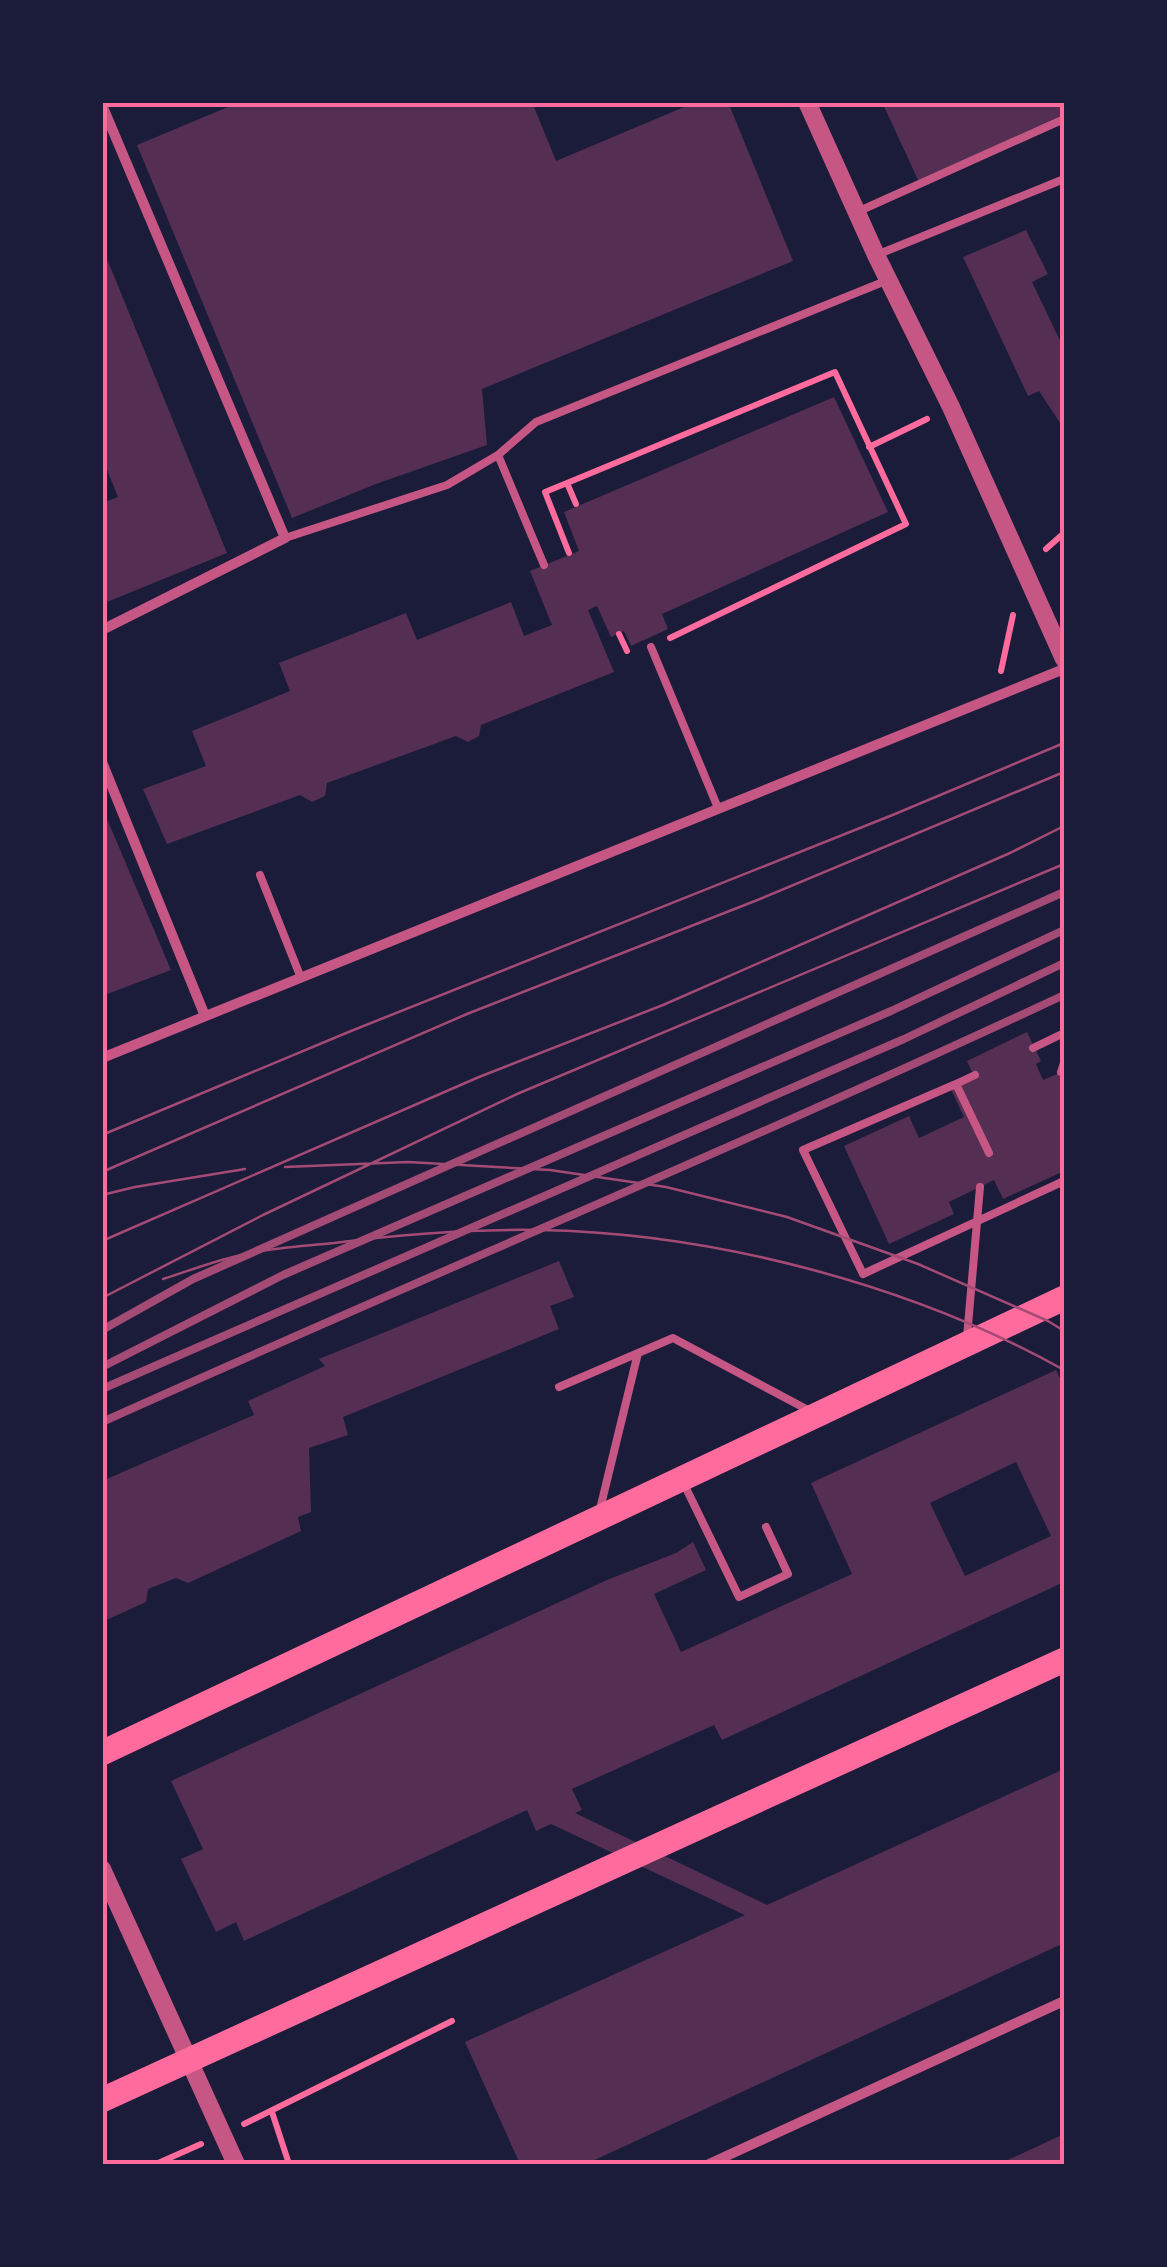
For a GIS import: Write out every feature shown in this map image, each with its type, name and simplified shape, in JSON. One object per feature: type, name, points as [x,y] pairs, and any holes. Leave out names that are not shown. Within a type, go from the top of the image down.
[{"type":"main road","points":[[102,1753],[1064,1298]]},
{"type":"main road","points":[[102,2100],[1064,1660]]},
{"type":"street","points":[[807,102],[1064,659]]},
{"type":"street","points":[[102,105],[285,538],[102,630]]},
{"type":"street","points":[[102,1058],[1064,669]]},
{"type":"street","points":[[102,762],[205,1016]]},
{"type":"street","points":[[102,1869],[236,2164]]},
{"type":"street","points":[[709,2164],[1064,2001]]},
{"type":"lane","points":[[857,212],[1064,119]]},
{"type":"lane","points":[[876,256],[1064,179]]},
{"type":"lane","points":[[285,538],[447,486],[498,455],[536,422],[888,280]]},
{"type":"lane","points":[[498,455],[544,565]]},
{"type":"lane","points":[[651,647],[718,808]]},
{"type":"lane","points":[[260,875],[300,978]]},
{"type":"lane","points":[[1032,1048],[1064,1033]]},
{"type":"lane","points":[[975,1075],[802,1150],[862,1274],[1064,1181]]},
{"type":"lane","points":[[956,1084],[990,1154]]},
{"type":"lane","points":[[967,1344],[980,1187]]},
{"type":"lane","points":[[558,1387],[672,1338],[818,1415]]},
{"type":"lane","points":[[597,1520],[638,1353]]},
{"type":"lane","points":[[682,1480],[739,1597],[788,1574],[766,1526]]},
{"type":"path","points":[[570,553],[544,492],[834,372],[906,524],[651,647]]},
{"type":"path","points":[[869,447],[951,407]]},
{"type":"path","points":[[567,483],[576,504]]},
{"type":"path","points":[[995,696],[1023,569]]},
{"type":"path","points":[[156,2164],[272,2112],[452,2021]]},
{"type":"path","points":[[272,2112],[288,2164]]},
{"type":"building","points":[[240,102],[532,102],[556,161],[696,102],[728,102],[793,261],[482,389],[487,445],[292,518],[137,145]]},
{"type":"building","points":[[882,102],[1064,102],[1064,114],[919,182]]},
{"type":"building","points":[[1026,230],[1048,274],[1032,282],[1064,349],[1064,429],[1039,391],[1028,396],[963,257]]},
{"type":"building","points":[[103,249],[227,553],[102,604],[102,503],[118,497],[102,457]]},
{"type":"building","points":[[834,397],[888,512],[662,614],[668,629],[631,646],[624,631],[611,637],[597,606],[588,610],[614,672],[481,725],[479,736],[468,742],[456,736],[327,783],[325,796],[312,802],[300,795],[167,844],[143,789],[206,766],[192,731],[290,691],[279,663],[406,613],[417,640],[511,602],[524,636],[552,625],[530,571],[579,551],[564,512]]},
{"type":"building","points":[[102,807],[171,970],[102,996]]},
{"type":"building","points":[[1027,1032],[1041,1061],[1036,1064],[1043,1080],[1064,1071],[1064,1171],[1003,1199],[994,1180],[949,1202],[954,1214],[889,1244],[844,1146],[909,1116],[919,1138],[964,1117],[949,1085],[973,1074],[967,1061]]},
{"type":"building","points":[[559,1261],[574,1297],[550,1306],[559,1329],[343,1417],[348,1435],[309,1448],[311,1512],[298,1517],[301,1531],[188,1583],[176,1578],[148,1589],[146,1602],[102,1622],[102,1481],[254,1415],[248,1401],[325,1366],[319,1359]]},
{"type":"building","points":[[1056,1370],[1064,1387],[1064,1466],[1060,1468],[1064,1477],[1064,1582],[722,1740],[714,1725],[572,1789],[582,1810],[575,1813],[767,1905],[1064,1769],[1064,1943],[586,2164],[520,2164],[465,2042],[745,1915],[551,1824],[536,1831],[527,1810],[244,1941],[236,1922],[216,1932],[181,1859],[203,1849],[171,1781],[693,1542],[706,1570],[654,1594],[681,1652],[852,1574],[811,1483]],"holes":[[[1016,1462],[1051,1536],[965,1576],[930,1503]]]},
{"type":"building","points":[[1064,2134],[1064,2164],[999,2164]]},
{"type":"tram line","points":[[102,1135],[1064,743]]},
{"type":"tram line","points":[[102,1172],[467,1014],[760,899],[1064,772]]},
{"type":"tram line","points":[[102,1241],[479,1077],[663,1005],[1064,826]]},
{"type":"tram line","points":[[102,1298],[263,1215],[517,1094],[1064,864]]},
{"type":"tram line","points":[[285,1167],[408,1162],[550,1170],[666,1187],[787,1217],[918,1264],[1064,1331]]},
{"type":"tram line","points":[[102,1195],[245,1169]]},
{"type":"tram line","points":[[163,1279],[261,1251],[385,1237],[513,1230],[606,1233],[742,1253],[877,1289],[943,1313],[1064,1370]]},
{"type":"railway","points":[[102,1330],[193,1279],[1064,892]]},
{"type":"railway","points":[[102,1367],[283,1275],[891,1011],[1064,930]]},
{"type":"railway","points":[[102,1389],[904,1039],[1064,963]]},
{"type":"railway","points":[[102,1422],[1064,995]]}]
